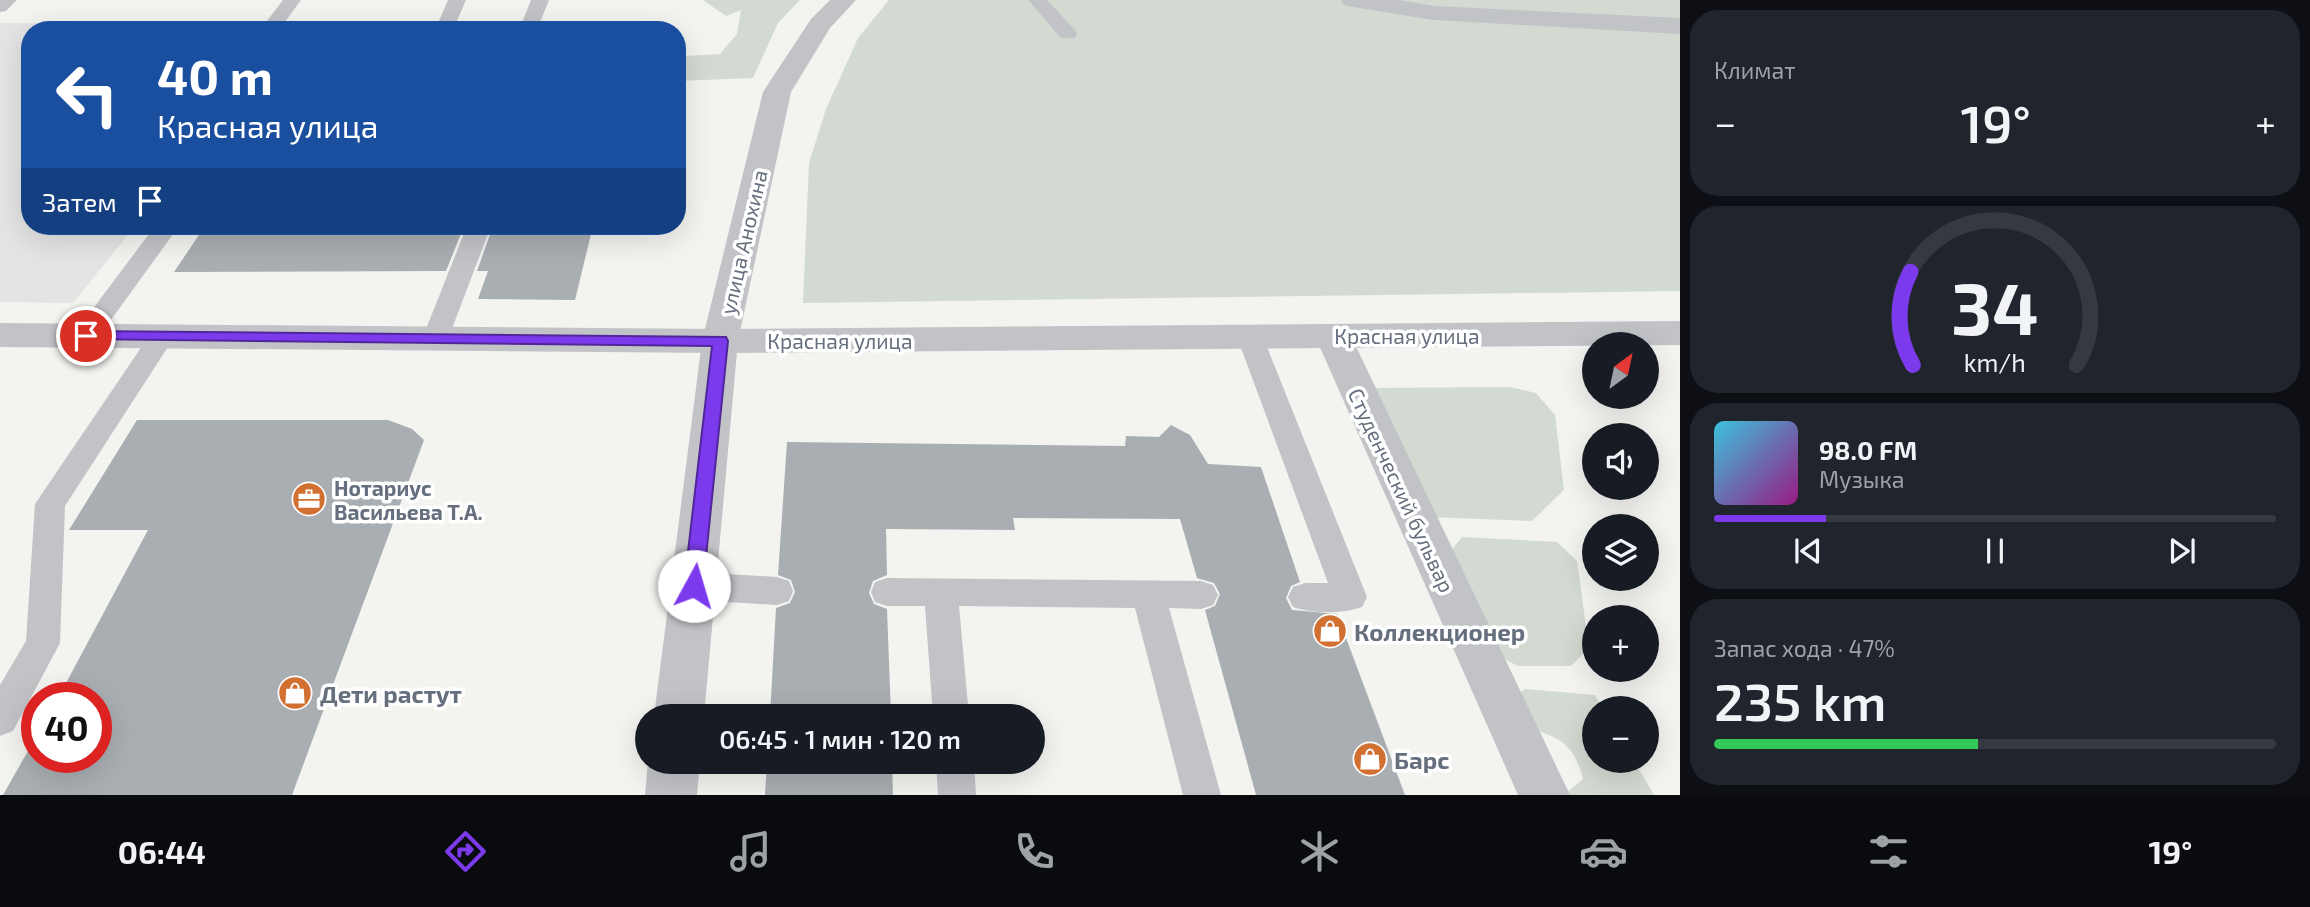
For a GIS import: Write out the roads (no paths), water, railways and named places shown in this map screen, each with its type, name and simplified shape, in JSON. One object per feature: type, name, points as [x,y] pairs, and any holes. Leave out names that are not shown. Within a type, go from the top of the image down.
[{"type":"street","name":"улица Анохина","points":[[680,704],[720,341],[777,92],[820,24],[844,0]]},
{"type":"street","points":[[1353,0],[1434,13],[1680,26]]},
{"type":"street","name":"Красная улица","points":[[2,338],[162,336],[720,341],[1680,333]]},
{"type":"street","name":"Студенческий бульвар","points":[[1332,336],[1544,795]]},
{"type":"street","points":[[671,795],[673,774]]},
{"type":"lane","points":[[0,7],[9,0]]},
{"type":"lane","points":[[276,21],[292,0]]},
{"type":"lane","points":[[448,21],[457,0]]},
{"type":"lane","points":[[532,21],[540,0]]},
{"type":"lane","points":[[1037,0],[1068,34]]},
{"type":"lane","points":[[86,336],[160,235]]},
{"type":"lane","points":[[435,339],[475,235]]},
{"type":"lane","points":[[0,719],[43,643],[50,503],[162,336]]},
{"type":"lane","points":[[1250,337],[1350,597],[1305,597]]},
{"type":"lane","points":[[694,586],[777,591]]},
{"type":"lane","points":[[887,592],[1201,595]]},
{"type":"lane","points":[[941,593],[950,704]]},
{"type":"lane","points":[[1147,594],[1202,795]]},
{"type":"lane","points":[[956,774],[957,795]]},
{"type":"place","name":"Нотариус Васильева Т.А.","points":[[309,499]]},
{"type":"place","name":"Коллекционер","points":[[1330,631]]},
{"type":"place","name":"Дети растут","points":[[295,693]]},
{"type":"place","name":"Барс","points":[[1370,759]]}]
